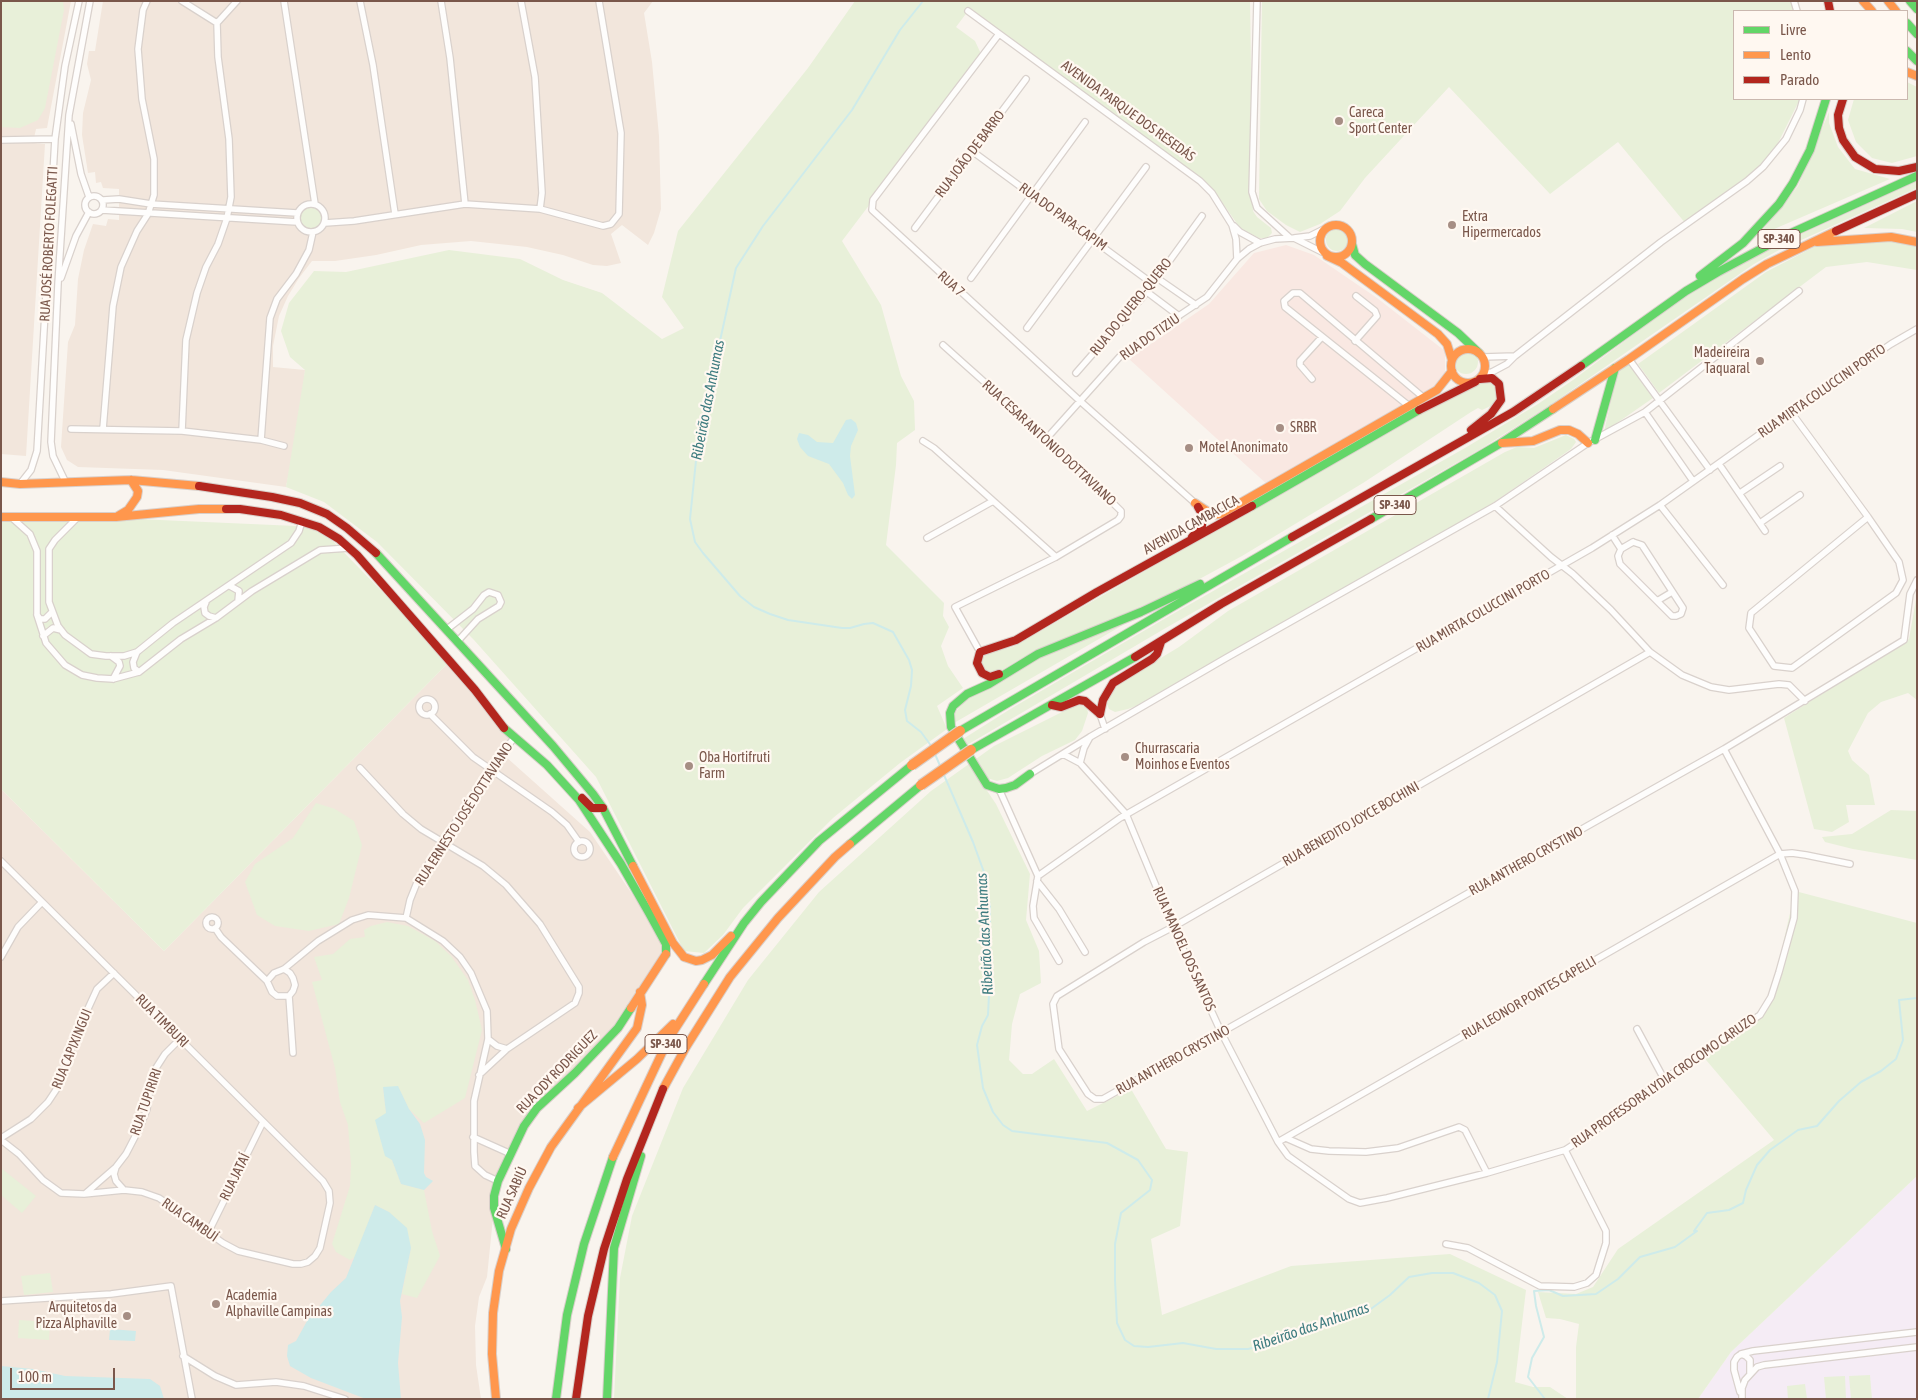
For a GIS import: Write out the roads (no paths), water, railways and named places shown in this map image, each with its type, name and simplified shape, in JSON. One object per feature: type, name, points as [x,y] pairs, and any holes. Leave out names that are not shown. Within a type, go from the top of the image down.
[{"type":"main road","points":[[1910,1],[1917,9]]},
{"type":"main road","points":[[1908,24],[1917,34]]},
{"type":"main road","points":[[1908,52],[1917,61]]},
{"type":"main road","points":[[1649,317],[1743,243],[1766,220],[1793,183],[1803,165],[1818,129],[1826,100]]},
{"type":"main road","points":[[1844,100],[1838,115],[1839,128],[1843,140],[1855,157],[1874,169],[1899,171],[1917,167]]},
{"type":"main road","name":"SP-340","points":[[556,1399],[567,1316],[584,1244],[609,1166],[641,1095],[668,1040],[744,923],[761,902],[819,841],[912,765],[960,731],[1266,552],[1513,412],[1543,393],[1686,291],[1789,234],[1917,176]]},
{"type":"main road","name":"SP-340","points":[[576,1399],[588,1316],[604,1249],[626,1179],[665,1085],[686,1047],[730,977],[778,918],[835,857],[921,785],[971,750],[1162,642],[1221,604],[1412,496],[1501,443],[1629,359],[1743,279],[1809,242],[1917,194]]},
{"type":"main road","points":[[1358,500],[1476,426],[1491,414],[1501,400],[1499,384],[1492,378],[1480,378],[1464,382],[1458,380],[1452,366],[1447,344],[1438,334],[1342,263],[1325,254],[1319,240],[1324,229],[1335,225],[1343,226],[1351,234],[1355,255],[1458,333],[1481,355],[1485,363],[1480,378]]},
{"type":"main road","points":[[1809,242],[1891,237],[1917,242]]},
{"type":"main road","points":[[1325,254],[1340,258],[1346,255],[1352,244]]},
{"type":"main road","points":[[1452,366],[1459,352],[1464,350],[1474,350],[1481,355]]},
{"type":"main road","name":"AVENIDA CAMBACICA","points":[[1195,503],[1213,516],[1217,516],[1437,390],[1452,366]]},
{"type":"main road","points":[[1501,443],[1533,441],[1560,430],[1569,430],[1592,442],[1615,368]]},
{"type":"main road","name":"AVENIDA CAMBACICA","points":[[980,652],[1016,640],[1172,550],[1199,537],[1428,404],[1480,378]]},
{"type":"main road","points":[[1,482],[20,484],[131,480],[183,484],[300,502],[327,514],[370,546],[553,746],[603,808],[678,952],[684,957]]},
{"type":"main road","points":[[116,517],[128,510],[137,497],[138,491],[131,480]]},
{"type":"main road","points":[[1172,550],[1195,535],[1202,526],[1202,514],[1195,503]]},
{"type":"main road","points":[[6,517],[116,517],[221,508],[262,512],[319,527],[358,554],[475,690],[499,723],[547,765],[579,800],[621,864],[664,939],[666,954],[672,952],[689,960],[702,960],[712,955],[744,923]]},
{"type":"main road","points":[[980,652],[977,658],[978,668],[982,673],[990,677],[995,676],[1054,647],[1140,612],[1266,552]]},
{"type":"main road","points":[[1100,714],[1103,700],[1113,683],[1152,659],[1157,654],[1162,642]]},
{"type":"main road","points":[[1025,661],[989,684],[967,694],[959,700],[950,713],[951,727],[983,780],[992,788],[999,789],[1015,784],[1030,774]]},
{"type":"main road","points":[[1052,705],[1061,708],[1078,700],[1084,701],[1100,714]]},
{"type":"main road","points":[[565,784],[592,808],[603,808]]},
{"type":"main road","name":"RUA ODY RODRIGUEZ","points":[[506,1249],[494,1208],[494,1196],[498,1181],[524,1126],[537,1108],[618,1028],[666,954]]},
{"type":"main road","name":"RUA SABIÚ","points":[[496,1399],[492,1354],[496,1285],[520,1208],[539,1167],[551,1147],[637,1028],[642,1005],[640,992]]},
{"type":"main road","points":[[578,1108],[637,1059],[688,1010]]},
{"type":"main road","points":[[608,1399],[614,1248],[622,1216],[636,1176],[648,1124]]},
{"type":"street","name":"RUA JOSÉ ROBERTO FOLEGATTI","points":[[20,484],[31,470],[37,451],[55,139],[65,66],[79,1]]},
{"type":"street","points":[[65,481],[53,456],[51,442],[58,284],[69,116],[90,1]]},
{"type":"street","points":[[103,428],[113,306],[121,267],[137,231],[148,214],[154,195],[154,159],[142,99],[138,49],[143,10],[147,1]]},
{"type":"street","points":[[182,1],[217,23]]},
{"type":"street","points":[[182,432],[186,340],[197,293],[206,267],[218,244],[230,208],[229,140],[218,57],[217,23],[237,1]]},
{"type":"street","points":[[284,1],[315,204]]},
{"type":"street","points":[[360,1],[373,64],[395,214]]},
{"type":"street","points":[[441,1],[450,58],[465,204]]},
{"type":"street","points":[[521,1],[535,77],[542,193],[540,209]]},
{"type":"street","points":[[325,223],[354,221],[465,204],[540,209],[603,226],[611,224],[619,214],[621,133],[599,1]]},
{"type":"street","points":[[1257,1],[1252,192],[1257,208],[1292,238],[1325,254]]},
{"type":"street","name":"AVENIDA PARQUE DOS RESEDÁS","points":[[968,11],[1200,181],[1212,193],[1232,225],[1236,239],[1238,259]]},
{"type":"street","name":"RUA 7","points":[[999,34],[873,200],[872,210],[1080,401],[1195,503]]},
{"type":"street","name":"RUA JOÃO DE BARRO","points":[[915,228],[1026,79]]},
{"type":"street","points":[[1480,378],[1502,367],[1661,242],[1747,181],[1763,167],[1786,139],[1800,110],[1802,100]]},
{"type":"street","points":[[69,116],[81,174],[89,197]]},
{"type":"street","points":[[971,278],[1085,122]]},
{"type":"street","points":[[1,140],[55,139]]},
{"type":"street","name":"RUA DO PAPA-CAPIM","points":[[972,151],[1153,284]]},
{"type":"street","points":[[1027,328],[1146,167]]},
{"type":"street","points":[[297,213],[103,200],[96,196],[89,197],[85,203],[89,212],[94,214],[102,210],[119,210],[148,214],[297,222]]},
{"type":"street","points":[[102,210],[103,200]]},
{"type":"street","points":[[307,203],[315,204],[322,208],[325,215],[325,223],[322,227],[312,232],[306,232],[300,228],[297,222],[297,213],[307,203]]},
{"type":"street","points":[[58,284],[76,236],[89,212]]},
{"type":"street","name":"RUA DO QUERO-QUERO","points":[[1076,373],[1147,292],[1202,216]]},
{"type":"street","points":[[1232,225],[1240,232],[1260,243]]},
{"type":"street","name":"RUA DO TIZIU","points":[[1047,438],[1123,354],[1207,297],[1238,259],[1249,249],[1274,239],[1310,236],[1324,229]]},
{"type":"street","points":[[261,440],[270,318],[277,299],[296,274],[308,250],[312,232]]},
{"type":"street","points":[[1157,278],[1196,305]]},
{"type":"street","points":[[1030,774],[1226,658],[1496,506],[1592,442],[1660,402],[1799,291]]},
{"type":"street","points":[[1147,292],[1179,316]]},
{"type":"street","points":[[1409,406],[1322,338],[1285,307],[1284,302],[1293,293],[1300,293],[1424,398]]},
{"type":"street","points":[[1355,341],[1377,316],[1375,311],[1356,296]]},
{"type":"street","name":"RUA MIRTA COLUCCINI PORTO","points":[[1037,878],[1126,814],[1562,566],[1612,535],[1660,505],[1890,344],[1917,329]]},
{"type":"street","points":[[1312,378],[1300,365],[1300,361],[1322,338]]},
{"type":"street","name":"RUA CESAR ANTONIO DOTTAVIANO","points":[[943,345],[1047,438],[1121,511],[1121,516],[1118,520],[1056,558],[955,608],[980,652]]},
{"type":"street","points":[[1481,355],[1515,356]]},
{"type":"street","points":[[1629,359],[1710,470]]},
{"type":"street","points":[[1645,412],[1693,481]]},
{"type":"street","points":[[1791,412],[1868,517],[1899,562],[1904,580],[1896,593],[1792,668],[1774,666],[1749,628],[1751,613],[1868,517]]},
{"type":"street","points":[[70,429],[103,428],[182,432],[261,440],[284,446]]},
{"type":"street","points":[[923,441],[934,448],[1056,558]]},
{"type":"street","points":[[1719,464],[1764,531]]},
{"type":"street","points":[[1740,494],[1780,466]]},
{"type":"street","points":[[1760,523],[1800,495]]},
{"type":"street","points":[[927,538],[993,501]]},
{"type":"street","points":[[1660,505],[1723,585]]},
{"type":"street","points":[[1496,506],[1611,610],[1650,652],[1682,675],[1711,688],[1729,690],[1784,684],[1794,688],[1805,701]]},
{"type":"street","points":[[6,517],[30,534],[37,550],[37,615],[46,643],[65,665],[82,675],[97,678],[114,679],[139,672],[181,639],[320,550],[349,548]]},
{"type":"street","points":[[77,518],[54,540],[50,549],[48,587],[52,612],[61,630],[72,641],[91,654],[124,656],[137,652]]},
{"type":"street","points":[[139,672],[134,668],[134,657],[137,652],[173,623],[291,543],[299,531],[302,521]]},
{"type":"street","points":[[1612,535],[1621,549]]},
{"type":"street","points":[[1633,542],[1642,545],[1672,592],[1683,608],[1681,614],[1676,616],[1672,616],[1620,564],[1618,556],[1621,549],[1633,542]]},
{"type":"street","name":"RUA ANTHERO CRYSTINO","points":[[1103,1099],[1724,750],[1904,640],[1910,594],[1917,580]]},
{"type":"street","points":[[230,586],[240,591],[238,601]]},
{"type":"street","points":[[446,630],[473,609],[484,595],[489,592],[498,595],[501,602],[499,606],[478,619],[457,642]]},
{"type":"street","points":[[1657,601],[1672,592]]},
{"type":"street","points":[[207,601],[204,607],[205,613],[216,618]]},
{"type":"street","points":[[37,615],[40,619],[45,619],[52,612]]},
{"type":"street","points":[[43,636],[52,628],[61,630]]},
{"type":"street","name":"RUA BENEDITO JOYCE BOCHINI","points":[[1103,1099],[1095,1099],[1088,1094],[1062,1056],[1059,1049],[1054,1000],[1144,942],[1174,927],[1650,652]]},
{"type":"street","points":[[111,656],[119,662],[120,666],[114,679]]},
{"type":"street","points":[[430,714],[473,757],[552,812],[567,825],[579,842]]},
{"type":"street","points":[[1100,714],[1105,729]]},
{"type":"street","points":[[1080,762],[1090,737]]},
{"type":"street","name":"RUA ERNESTO JOSÉ DOTTAVIANO","points":[[406,918],[410,900],[418,880],[490,769],[514,738]]},
{"type":"street","points":[[1724,750],[1780,854],[1792,853],[1850,864]]},
{"type":"street","name":"RUA MANOEL DOS SANTOS","points":[[1063,754],[1080,762],[1126,814],[1221,1032],[1278,1142]]},
{"type":"street","points":[[360,768],[403,814],[421,829],[483,866],[506,885],[540,924],[578,988],[578,998],[571,1007],[507,1049],[479,1075]]},
{"type":"street","points":[[999,789],[1037,878],[1059,909],[1085,952]]},
{"type":"street","name":"RUA PROFESSORA LYDIA CROCOMO CARUZO","points":[[1278,1142],[1288,1156],[1350,1199],[1360,1203],[1487,1173],[1565,1150],[1599,1128],[1664,1079],[1760,1015],[1771,997],[1780,972],[1794,918],[1795,891],[1780,854]]},
{"type":"street","name":"RUA LEONOR PONTES CAPELLI","points":[[1278,1142],[1780,854]]},
{"type":"street","name":"RUA TIMBURI","points":[[1,861],[323,1181]]},
{"type":"street","points":[[1037,878],[1033,914],[1059,960]]},
{"type":"street","points":[[1,957],[18,927],[42,902]]},
{"type":"street","points":[[267,981],[274,973],[284,969],[318,941],[352,920],[368,916],[406,918],[443,941],[460,957],[471,973],[487,1011],[488,1039],[474,1101],[473,1138],[475,1166],[485,1175],[498,1181]]},
{"type":"street","points":[[215,928],[221,937],[267,981],[268,987],[277,996],[289,996]]},
{"type":"street","points":[[284,969],[294,978],[295,985],[289,996],[293,1053]]},
{"type":"street","name":"RUA CAPIXINGUI","points":[[1,1139],[32,1119],[58,1088],[75,1037],[96,990],[114,973]]},
{"type":"street","points":[[1637,1029],[1664,1079]]},
{"type":"street","name":"RUA TUPIRIRI","points":[[84,1194],[116,1167],[140,1127],[147,1109],[150,1086],[156,1068],[165,1054],[180,1039]]},
{"type":"street","points":[[488,1039],[497,1046],[507,1049]]},
{"type":"street","name":"RUA JATAÍ","points":[[208,1233],[263,1122]]},
{"type":"street","points":[[1286,1138],[1311,1149],[1366,1152],[1398,1148],[1460,1127],[1465,1130],[1487,1173]]},
{"type":"street","points":[[473,1138],[511,1154]]},
{"type":"street","name":"RUA CAMBUÍ","points":[[1,1139],[19,1154],[42,1180],[62,1193],[84,1194],[124,1190],[142,1192],[160,1198],[208,1233],[238,1251],[292,1264],[308,1262],[320,1248],[330,1203],[329,1191],[323,1181]]},
{"type":"street","points":[[1446,1244],[1468,1248],[1540,1286],[1574,1287],[1586,1283],[1596,1275],[1606,1243],[1606,1232],[1565,1150]]},
{"type":"street","points":[[116,1167],[114,1174],[116,1182],[124,1190]]},
{"type":"street","points":[[1,1301],[111,1294],[171,1286],[192,1399]]},
{"type":"street","points":[[1741,1398],[1734,1370],[1734,1362],[1741,1354],[1917,1332]]},
{"type":"street","points":[[1741,1398],[1742,1388],[1750,1373],[1757,1367],[1772,1363],[1917,1347]]},
{"type":"street","points":[[1741,1354],[1750,1360],[1750,1373]]},
{"type":"street","points":[[183,1356],[215,1376],[236,1385],[276,1382],[320,1390],[345,1399]]},
{"type":"water","points":[[851,419],[856,423],[858,430],[851,446],[850,456],[855,495],[852,499],[829,464],[808,456],[800,447],[797,439],[799,433],[808,435],[817,442],[833,443],[846,420]]},
{"type":"water","points":[[398,1086],[409,1109],[420,1124],[425,1140],[424,1173],[426,1177],[433,1181],[424,1190],[401,1184],[392,1160],[385,1156],[375,1120],[386,1113],[383,1087]]},
{"type":"water","points":[[375,1205],[389,1212],[407,1228],[411,1248],[400,1301],[402,1317],[398,1363],[401,1399],[366,1399],[311,1378],[290,1366],[287,1356],[288,1345],[296,1341],[307,1321],[331,1292],[346,1278]]},
{"type":"water","points":[[110,1329],[136,1331],[135,1341],[109,1340]]},
{"type":"water","points":[[1,1366],[33,1369],[65,1376],[150,1379],[160,1386],[164,1399],[1,1399]]},
{"type":"waterway","name":"Ribeirão das Anhumas","points":[[923,1],[900,30],[852,110],[763,226],[736,268],[698,441],[690,519],[695,542],[740,596],[754,607],[788,620],[842,628],[873,623],[893,632],[909,660],[912,670],[911,686],[905,710],[907,721],[921,732],[932,747]]},
{"type":"waterway","name":"Ribeirão das Anhumas","points":[[935,754],[941,768]]},
{"type":"waterway","name":"Ribeirão das Anhumas","points":[[944,775],[985,875],[990,908],[990,955],[988,970],[992,987],[989,995],[988,1015],[982,1026],[977,1045],[983,1088],[993,1112],[1003,1125],[1012,1131],[1107,1143],[1138,1160],[1152,1180],[1150,1190],[1121,1213],[1115,1244],[1117,1323],[1125,1340],[1134,1346],[1148,1347],[1183,1343],[1216,1349],[1248,1349],[1277,1342],[1328,1319],[1368,1311],[1390,1295],[1409,1277],[1432,1273],[1453,1273],[1479,1283],[1495,1295],[1502,1311],[1497,1362],[1488,1399]]},
{"type":"waterway","points":[[1545,1399],[1528,1377],[1532,1358],[1544,1337],[1534,1291],[1549,1290],[1563,1296],[1596,1294],[1618,1279],[1640,1257],[1675,1247],[1697,1231],[1694,1231],[1707,1213],[1729,1210],[1743,1203],[1746,1190],[1757,1165],[1770,1150],[1798,1130],[1817,1126],[1839,1101],[1861,1082],[1881,1071],[1896,1059],[1903,1040],[1899,1000],[1917,998]]},
{"type":"place","name":"Careca Sport Center","points":[[1339,121]]},
{"type":"place","name":"Extra Hipermercados","points":[[1452,225]]},
{"type":"place","name":"Madeireira Taquaral","points":[[1760,361]]},
{"type":"place","name":"SRBR","points":[[1280,428]]},
{"type":"place","name":"Motel Anonimato","points":[[1189,448]]},
{"type":"place","name":"Churrascaria Moinhos e Eventos","points":[[1125,757]]},
{"type":"place","name":"Oba Hortifruti Farm","points":[[689,766]]},
{"type":"place","name":"Academia Alphaville Campinas","points":[[216,1304]]},
{"type":"place","name":"Arquitetos da Pizza Alphaville","points":[[127,1316]]}]
